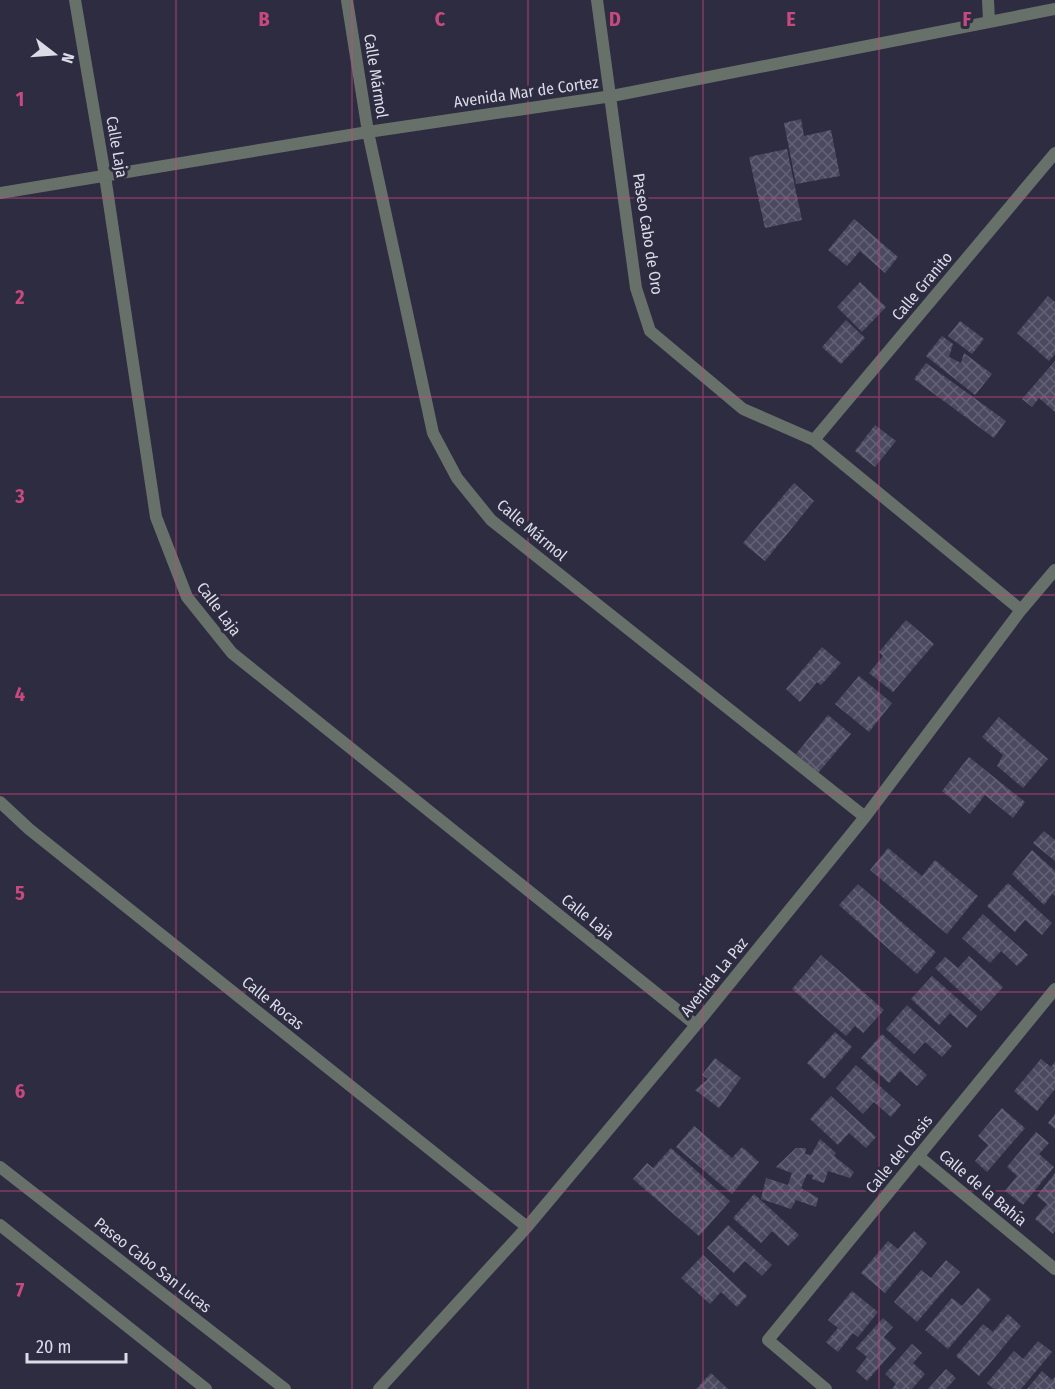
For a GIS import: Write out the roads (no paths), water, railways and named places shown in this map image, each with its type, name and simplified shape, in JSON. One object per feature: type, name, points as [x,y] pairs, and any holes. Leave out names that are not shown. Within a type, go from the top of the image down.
[{"type":"street","name":"Calle Laja","points":[[75,0],[105,176],[156,517],[187,597],[232,653],[696,1025]]},
{"type":"street","name":"Calle Mármol","points":[[347,0],[369,132],[433,433],[457,478],[491,520],[865,817]]},
{"type":"street","name":"Paseo Cabo de Oro","points":[[597,0],[612,96],[636,288],[650,331],[743,410],[814,440],[1021,610]]},
{"type":"street","points":[[988,0],[989,21]]},
{"type":"street","name":"Avenida Mar de Cortez","points":[[0,193],[369,132],[612,96],[1055,9]]},
{"type":"street","name":"Calle Granito","points":[[814,440],[1055,153]]},
{"type":"street","name":"Avenida La Paz","points":[[379,1389],[527,1227],[696,1025],[865,817],[1021,610],[1055,570]]},
{"type":"street","name":"Calle Rocas","points":[[0,802],[29,829],[527,1227]]},
{"type":"street","name":"Calle del Oasis","points":[[826,1389],[768,1340],[1055,989]]},
{"type":"street","name":"Calle de la Bahía","points":[[918,1156],[1055,1269]]},
{"type":"street","name":"Paseo Cabo San Lucas","points":[[0,1167],[285,1389]]},
{"type":"street","points":[[0,1225],[206,1389]]}]
